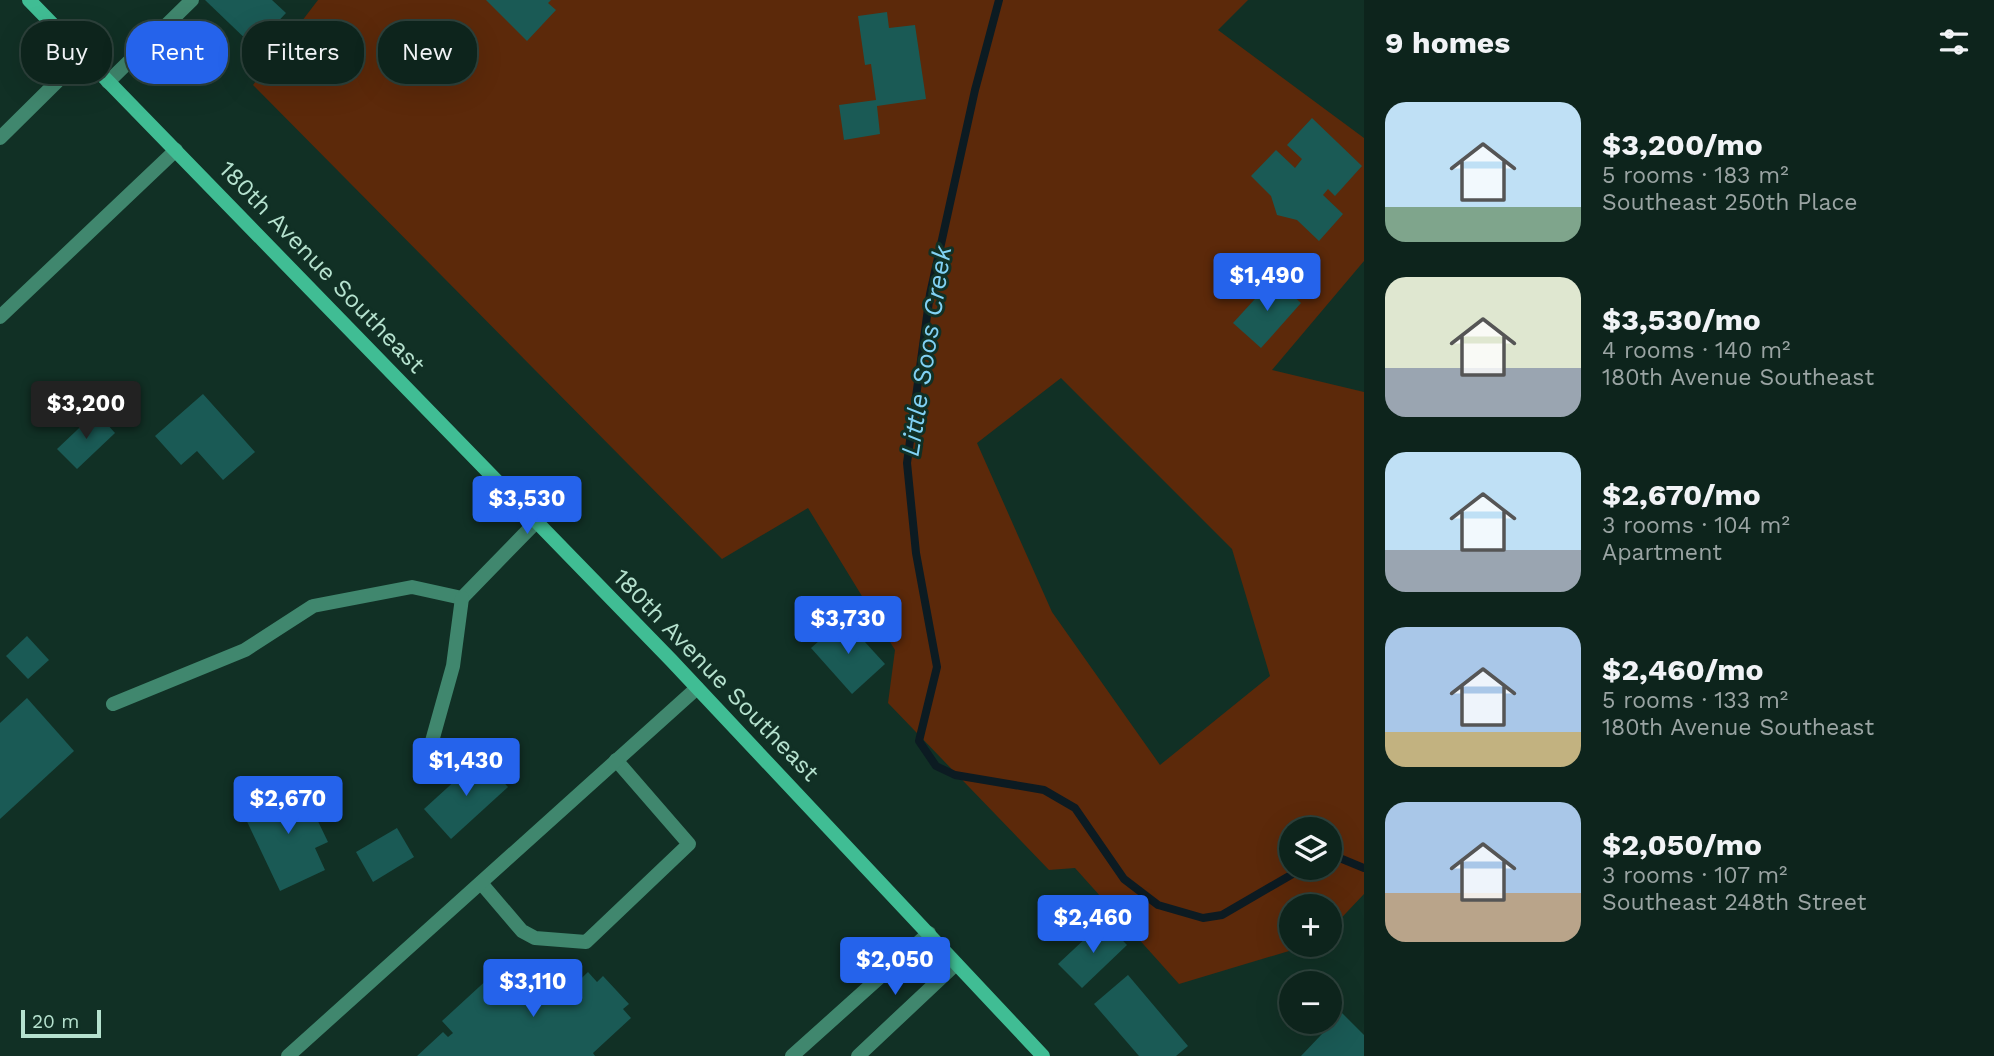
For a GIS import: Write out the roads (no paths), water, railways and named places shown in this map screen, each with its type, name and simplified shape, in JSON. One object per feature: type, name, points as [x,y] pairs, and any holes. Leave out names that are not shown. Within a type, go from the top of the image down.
[{"type":"street","name":"180th Avenue Southeast","points":[[29,0],[49,21]]},
{"type":"street","points":[[112,78],[192,0]]},
{"type":"street","points":[[0,138],[55,84]]},
{"type":"street","name":"180th Avenue Southeast","points":[[110,84],[537,521],[1043,1056]]},
{"type":"street","points":[[0,317],[176,150]]},
{"type":"street","points":[[422,778],[453,666],[462,598],[537,521]]},
{"type":"street","points":[[113,704],[246,650],[313,606],[412,587],[462,598]]},
{"type":"street","points":[[288,1056],[697,688]]},
{"type":"street","points":[[481,883],[522,931],[535,938],[586,942],[689,844],[616,760]]},
{"type":"street","points":[[792,1056],[929,933]]},
{"type":"street","points":[[858,1056],[956,964]]},
{"type":"waterway","name":"Little Soos Creek","points":[[999,0],[975,90],[930,294],[907,463],[916,553],[937,667],[919,741],[936,766],[955,775],[1044,790],[1075,808],[1124,879],[1158,905],[1203,918],[1222,915],[1282,880]]},
{"type":"waterway","name":"Little Soos Creek","points":[[1342,859],[1364,868]]}]
